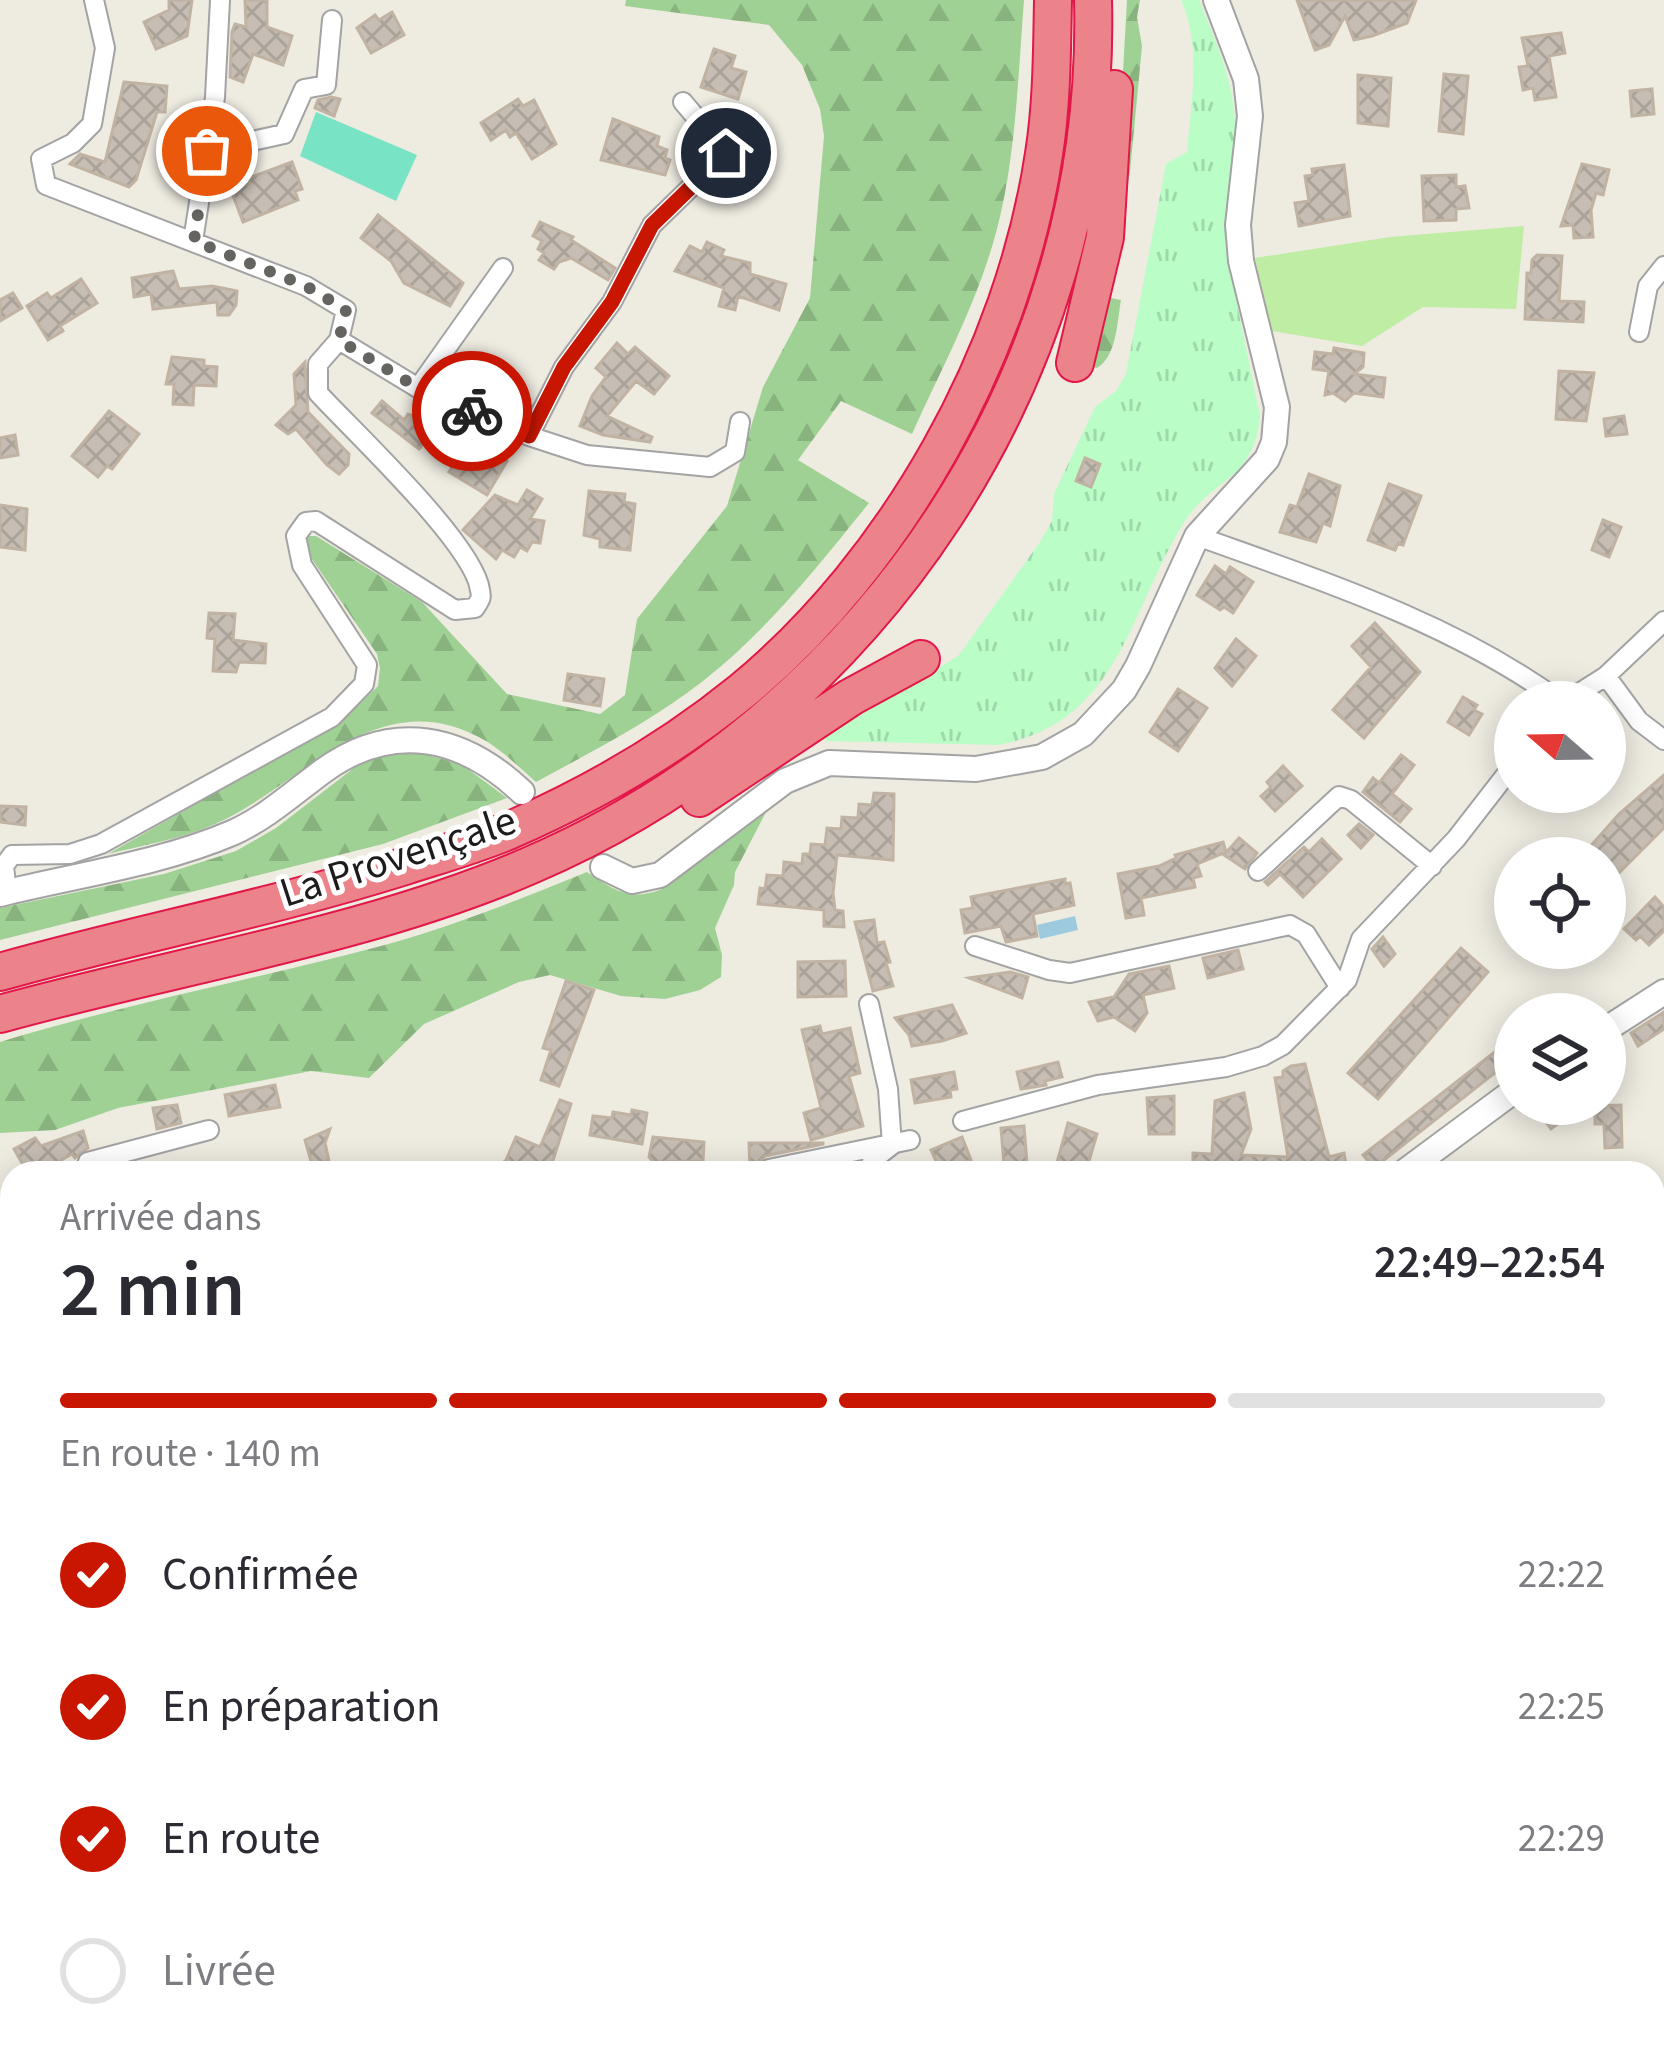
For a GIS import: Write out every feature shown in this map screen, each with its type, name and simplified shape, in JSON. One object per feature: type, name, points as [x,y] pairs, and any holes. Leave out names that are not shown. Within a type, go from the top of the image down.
[{"type":"highway","name":"La Provençale","points":[[0,972],[347,884],[506,832],[650,756],[744,689],[817,617],[884,534],[920,484],[985,361],[1017,269],[1044,154],[1053,0]]},
{"type":"highway","name":"La Provençale","points":[[0,1014],[358,923],[534,864],[680,784],[756,726],[850,640],[945,521],[999,425],[1054,287],[1083,168],[1095,55],[1093,0]]},
{"type":"highway","points":[[1076,363],[1108,206],[1113,0]]},
{"type":"highway","points":[[534,864],[660,821],[850,697],[922,659]]},
{"type":"street","points":[[94,0],[104,48],[92,124],[73,143],[41,159],[46,185],[306,286],[346,310],[339,340],[318,364],[318,393],[459,548],[480,586],[476,608],[455,610],[316,521],[306,522],[296,536],[302,565],[367,665],[364,684],[332,717],[101,844],[70,854],[12,855],[4,866],[4,893],[188,850],[231,833],[284,802],[343,758],[385,742],[412,740],[469,752],[522,792]]},
{"type":"street","points":[[194,241],[220,0]]},
{"type":"street","points":[[603,867],[632,881],[660,875],[785,781],[829,763],[976,769],[1012,764],[1064,746],[1083,734],[1124,690],[1197,536],[1268,459],[1276,426],[1277,407],[1239,243],[1250,116],[1246,79],[1216,0]]},
{"type":"street","points":[[207,151],[284,134],[304,88],[326,85],[332,20]]},
{"type":"street","points":[[529,436],[564,367],[612,302],[652,225],[726,153],[683,102]]},
{"type":"street","points":[[1640,332],[1648,286],[1664,266]]},
{"type":"street","points":[[418,388],[503,268]]},
{"type":"street","points":[[339,340],[418,388],[529,436],[587,455],[710,467],[735,452],[740,422]]},
{"type":"street","points":[[1197,536],[1389,607],[1484,653],[1529,681]]},
{"type":"street","points":[[1598,681],[1664,621]]},
{"type":"street","points":[[1606,676],[1639,721],[1664,740]]},
{"type":"street","points":[[963,1121],[1098,1085],[1226,1067],[1263,1056],[1294,1035],[1340,988],[1352,970],[1360,939],[1432,866],[1494,792]]},
{"type":"street","points":[[1258,871],[1339,796],[1352,800],[1432,866]]},
{"type":"street","points":[[975,946],[1070,973],[1290,925],[1306,934],[1340,988]]},
{"type":"street","points":[[1626,1016],[1664,992]]},
{"type":"street","points":[[868,1004],[901,1143]]},
{"type":"street","points":[[1419,1161],[1494,1106]]},
{"type":"street","points":[[92,1161],[209,1130]]},
{"type":"street","points":[[803,1161],[901,1143]]},
{"type":"street","points":[[873,1161],[901,1143]]},
{"type":"green space","points":[[626,0],[1024,0],[1012,145],[997,229],[970,308],[912,434],[841,401],[798,460],[869,503],[791,597],[726,662],[643,722],[536,782],[486,741],[447,725],[411,722],[377,729],[344,744],[215,824],[108,854],[343,720],[378,686],[377,654],[305,549],[309,536],[422,602],[507,694],[600,714],[625,695],[637,619],[727,506],[763,387],[810,298],[824,136],[820,109],[802,65],[769,25],[625,6]]},
{"type":"green space","points":[[1127,0],[1140,0],[1137,17],[1142,46],[1130,172],[1106,297],[1121,300],[1112,347],[1097,368],[1090,366],[1116,198]]},
{"type":"green space","points":[[1181,0],[1199,0],[1233,99],[1235,134],[1225,246],[1260,416],[1250,454],[1183,524],[1116,659],[1070,714],[1038,733],[997,745],[825,741],[829,724],[929,666],[939,668],[959,655],[1040,542],[1052,521],[1054,494],[1095,407],[1116,391],[1126,374],[1166,164],[1187,152],[1193,56]]},
{"type":"green space","points":[[316,112],[417,155],[396,201],[300,156]]},
{"type":"green space","points":[[1524,226],[1516,309],[1423,307],[1362,346],[1272,331],[1255,258],[1390,237]]},
{"type":"green space","points":[[412,751],[461,764],[507,798],[383,844],[0,940],[0,908],[164,874],[236,851],[276,828],[363,761]]},
{"type":"green space","points":[[768,808],[735,872],[715,928],[722,955],[721,977],[700,990],[665,999],[621,996],[550,975],[519,982],[424,1024],[369,1078],[311,1071],[118,1108],[55,1130],[0,1133],[0,1042],[404,939],[587,872],[622,892],[660,890]]},
{"type":"water","points":[[1075,916],[1078,930],[1040,939],[1037,925]]},
{"type":"building","points":[[169,0],[192,0],[187,36],[156,49],[144,22],[169,10]]},
{"type":"building","points":[[245,0],[267,0],[267,27],[292,36],[283,65],[253,54],[243,82],[230,77],[232,32],[235,24],[246,27]]},
{"type":"building","points":[[1297,0],[1416,0],[1407,23],[1372,36],[1354,40],[1345,16],[1329,45],[1315,50]]},
{"type":"building","points":[[392,12],[404,35],[371,53],[357,28],[375,15],[379,20]]},
{"type":"building","points":[[1561,33],[1565,53],[1549,56],[1556,97],[1535,100],[1533,88],[1523,90],[1519,67],[1528,66],[1522,38]]},
{"type":"building","points":[[714,49],[735,56],[731,68],[746,72],[738,99],[701,87]]},
{"type":"building","points":[[1444,74],[1468,76],[1463,134],[1439,131]]},
{"type":"building","points":[[1358,75],[1391,78],[1388,126],[1358,123]]},
{"type":"building","points":[[124,82],[167,86],[165,112],[157,112],[136,180],[129,187],[70,164],[80,154],[105,162]]},
{"type":"building","points":[[1652,89],[1654,114],[1632,116],[1630,91]]},
{"type":"building","points":[[340,99],[334,116],[315,108],[318,100]]},
{"type":"building","points":[[518,99],[523,106],[534,100],[556,144],[532,159],[516,133],[510,137],[506,130],[491,140],[481,123]]},
{"type":"building","points":[[613,119],[659,137],[657,146],[667,150],[665,158],[670,160],[665,175],[601,160]]},
{"type":"building","points":[[292,162],[302,189],[295,191],[298,200],[243,222],[231,190]]},
{"type":"building","points":[[1582,164],[1609,170],[1603,195],[1596,193],[1591,210],[1593,237],[1574,238],[1573,225],[1561,226]]},
{"type":"building","points":[[1344,165],[1350,216],[1299,226],[1295,203],[1309,201],[1305,176],[1313,175],[1312,169]]},
{"type":"building","points":[[1456,175],[1456,187],[1465,186],[1469,208],[1456,209],[1456,220],[1424,221],[1422,176]]},
{"type":"building","points":[[378,215],[463,283],[450,306],[404,283],[391,261],[361,238]]},
{"type":"building","points":[[540,222],[573,237],[571,240],[615,268],[608,280],[571,258],[554,269],[539,260],[544,253],[538,249],[542,241],[533,236]]},
{"type":"building","points":[[707,242],[724,250],[721,256],[750,263],[750,274],[786,284],[779,310],[738,296],[735,310],[719,306],[724,288],[675,271],[690,246],[702,252]]},
{"type":"building","points":[[1537,255],[1562,256],[1559,301],[1584,302],[1583,322],[1525,319],[1527,273]]},
{"type":"building","points":[[173,271],[179,289],[212,286],[237,291],[236,305],[229,315],[218,315],[217,302],[153,309],[151,294],[134,297],[132,278]]},
{"type":"building","points":[[81,279],[97,303],[60,326],[63,331],[48,340],[27,306]]},
{"type":"building","points":[[13,293],[22,308],[0,321],[0,300]]},
{"type":"building","points":[[617,343],[628,354],[635,347],[669,376],[654,394],[636,381],[607,416],[652,437],[650,442],[603,435],[580,426],[606,377],[596,368]]},
{"type":"building","points":[[1334,348],[1364,353],[1363,367],[1354,374],[1385,378],[1383,397],[1354,393],[1345,401],[1333,393],[1325,395],[1329,371],[1313,369],[1315,352],[1333,354]]},
{"type":"building","points":[[172,357],[204,360],[204,366],[217,367],[216,386],[194,385],[193,405],[173,404],[174,384],[166,384]]},
{"type":"building","points":[[305,362],[308,412],[349,454],[348,465],[339,474],[296,429],[288,434],[276,425],[296,405],[294,374]]},
{"type":"building","points":[[1559,371],[1594,373],[1586,421],[1556,419]]},
{"type":"building","points":[[382,401],[404,420],[408,414],[419,418],[456,442],[460,434],[507,461],[487,495],[449,472],[455,462],[424,443],[419,449],[372,413]]},
{"type":"building","points":[[109,411],[139,434],[112,469],[107,466],[98,477],[72,456]]},
{"type":"building","points":[[1624,416],[1627,434],[1606,436],[1604,419]]},
{"type":"building","points":[[15,435],[18,455],[0,458],[0,438]]},
{"type":"building","points":[[1085,458],[1100,464],[1091,487],[1076,481]]},
{"type":"building","points":[[1309,474],[1340,486],[1330,526],[1323,523],[1316,542],[1280,532],[1290,505],[1297,507]]},
{"type":"building","points":[[1389,484],[1421,496],[1403,545],[1398,543],[1395,550],[1368,540]]},
{"type":"building","points":[[527,490],[542,499],[530,519],[544,521],[540,543],[532,542],[527,551],[520,547],[514,557],[502,550],[496,559],[463,530],[495,495],[518,505]]},
{"type":"building","points":[[589,491],[625,494],[624,502],[635,504],[630,550],[600,547],[600,539],[584,535]]},
{"type":"building","points":[[0,505],[27,509],[25,550],[0,547]]},
{"type":"building","points":[[1603,520],[1621,527],[1609,557],[1592,550]]},
{"type":"building","points":[[1215,566],[1226,574],[1230,567],[1253,582],[1233,613],[1197,595]]},
{"type":"building","points":[[209,613],[235,614],[233,640],[266,644],[265,663],[239,662],[236,672],[213,671],[215,639],[207,638]]},
{"type":"building","points":[[1375,623],[1420,672],[1364,738],[1333,710],[1371,667],[1352,646]]},
{"type":"building","points":[[1236,639],[1256,656],[1232,686],[1215,668]]},
{"type":"building","points":[[568,674],[604,679],[600,706],[564,700]]},
{"type":"building","points":[[1178,689],[1207,708],[1178,751],[1150,732]]},
{"type":"building","points":[[1463,697],[1482,714],[1469,735],[1448,722]]},
{"type":"building","points":[[1401,755],[1414,765],[1392,794],[1411,809],[1400,822],[1363,792],[1373,778],[1379,783]]},
{"type":"building","points":[[1283,766],[1302,786],[1275,811],[1261,796]]},
{"type":"building","points":[[1664,775],[1664,828],[1626,866],[1626,837],[1599,837]]},
{"type":"building","points":[[874,793],[894,794],[893,860],[837,855],[833,893],[835,910],[843,911],[844,927],[824,926],[824,910],[758,904],[767,875],[783,876],[784,862],[802,864],[811,844],[825,845],[827,828],[841,829],[842,817],[858,818],[859,804],[872,805]]},
{"type":"building","points":[[0,806],[26,807],[25,825],[0,822]]},
{"type":"building","points":[[1359,824],[1373,835],[1361,848],[1348,835]]},
{"type":"building","points":[[1239,838],[1257,853],[1245,869],[1224,855]]},
{"type":"building","points":[[1322,839],[1341,859],[1303,897],[1280,874],[1268,885],[1265,882],[1304,847],[1309,852]]},
{"type":"building","points":[[1223,842],[1226,852],[1197,864],[1201,876],[1193,878],[1195,887],[1141,898],[1144,915],[1126,918],[1118,874],[1159,866],[1175,855]]},
{"type":"building","points":[[1065,879],[1074,905],[1033,914],[1037,936],[1006,942],[1001,926],[965,933],[961,910],[973,908],[971,897]]},
{"type":"building","points":[[1655,897],[1664,907],[1664,931],[1649,945],[1640,936],[1636,940],[1626,927]]},
{"type":"building","points":[[874,920],[877,943],[884,942],[890,962],[886,963],[893,986],[873,991],[855,922]]},
{"type":"building","points":[[1383,937],[1395,954],[1384,966],[1372,949]]},
{"type":"building","points":[[1461,948],[1488,972],[1378,1099],[1348,1073]]},
{"type":"building","points":[[1238,950],[1243,969],[1208,978],[1203,958]]},
{"type":"building","points":[[845,961],[846,996],[798,997],[798,962]]},
{"type":"building","points":[[1169,966],[1174,988],[1143,995],[1147,1013],[1135,1031],[1114,1017],[1098,1021],[1089,1002],[1114,997],[1129,974]]},
{"type":"building","points":[[1010,972],[1028,977],[1022,998],[969,978]]},
{"type":"building","points":[[566,981],[594,990],[559,1086],[541,1080],[551,1050],[543,1048]]},
{"type":"building","points":[[952,1005],[966,1033],[942,1041],[912,1046],[895,1018]]},
{"type":"building","points":[[1664,1012],[1664,1029],[1638,1046],[1631,1033]]},
{"type":"building","points":[[820,1026],[822,1034],[850,1028],[860,1073],[849,1076],[863,1126],[811,1140],[804,1113],[821,1108],[802,1030]]},
{"type":"building","points":[[1494,1052],[1494,1074],[1383,1161],[1368,1161],[1363,1155]]},
{"type":"building","points":[[1058,1062],[1062,1077],[1021,1089],[1017,1072]]},
{"type":"building","points":[[1305,1064],[1329,1157],[1344,1153],[1346,1161],[1193,1161],[1193,1153],[1212,1154],[1215,1101],[1244,1093],[1251,1129],[1241,1155],[1288,1157],[1275,1078],[1283,1077],[1291,1066]]},
{"type":"building","points":[[954,1072],[957,1089],[950,1090],[951,1097],[915,1103],[911,1080]]},
{"type":"building","points":[[275,1085],[280,1107],[229,1116],[225,1095]]},
{"type":"building","points":[[1174,1096],[1174,1134],[1149,1134],[1147,1098]]},
{"type":"building","points":[[560,1100],[571,1104],[553,1161],[505,1161],[516,1137],[540,1147]]},
{"type":"building","points":[[177,1105],[181,1123],[157,1129],[153,1108]]},
{"type":"building","points":[[632,1110],[647,1113],[642,1144],[590,1135],[593,1116],[612,1118],[613,1112],[631,1115]]},
{"type":"building","points":[[1068,1123],[1097,1134],[1089,1161],[1057,1161]]},
{"type":"building","points":[[1604,1125],[1621,1125],[1622,1147],[1605,1148]]},
{"type":"building","points":[[1024,1126],[1027,1161],[1004,1161],[1001,1128]]},
{"type":"building","points":[[330,1129],[325,1143],[329,1161],[311,1161],[305,1140]]},
{"type":"building","points":[[83,1131],[88,1148],[75,1158],[72,1154],[59,1161],[21,1161],[14,1149],[35,1138],[41,1146]]},
{"type":"building","points":[[653,1137],[704,1142],[703,1161],[653,1161],[649,1157]]},
{"type":"building","points":[[962,1137],[971,1160],[936,1161],[931,1150]]},
{"type":"building","points":[[749,1143],[823,1143],[760,1161],[750,1161]]},
{"type":"way so far","points":[[207,151],[194,241],[306,286],[346,310],[339,340],[418,388],[472,411]]},
{"type":"route","points":[[472,411],[529,436],[564,367],[612,302],[652,225],[726,153]]}]
